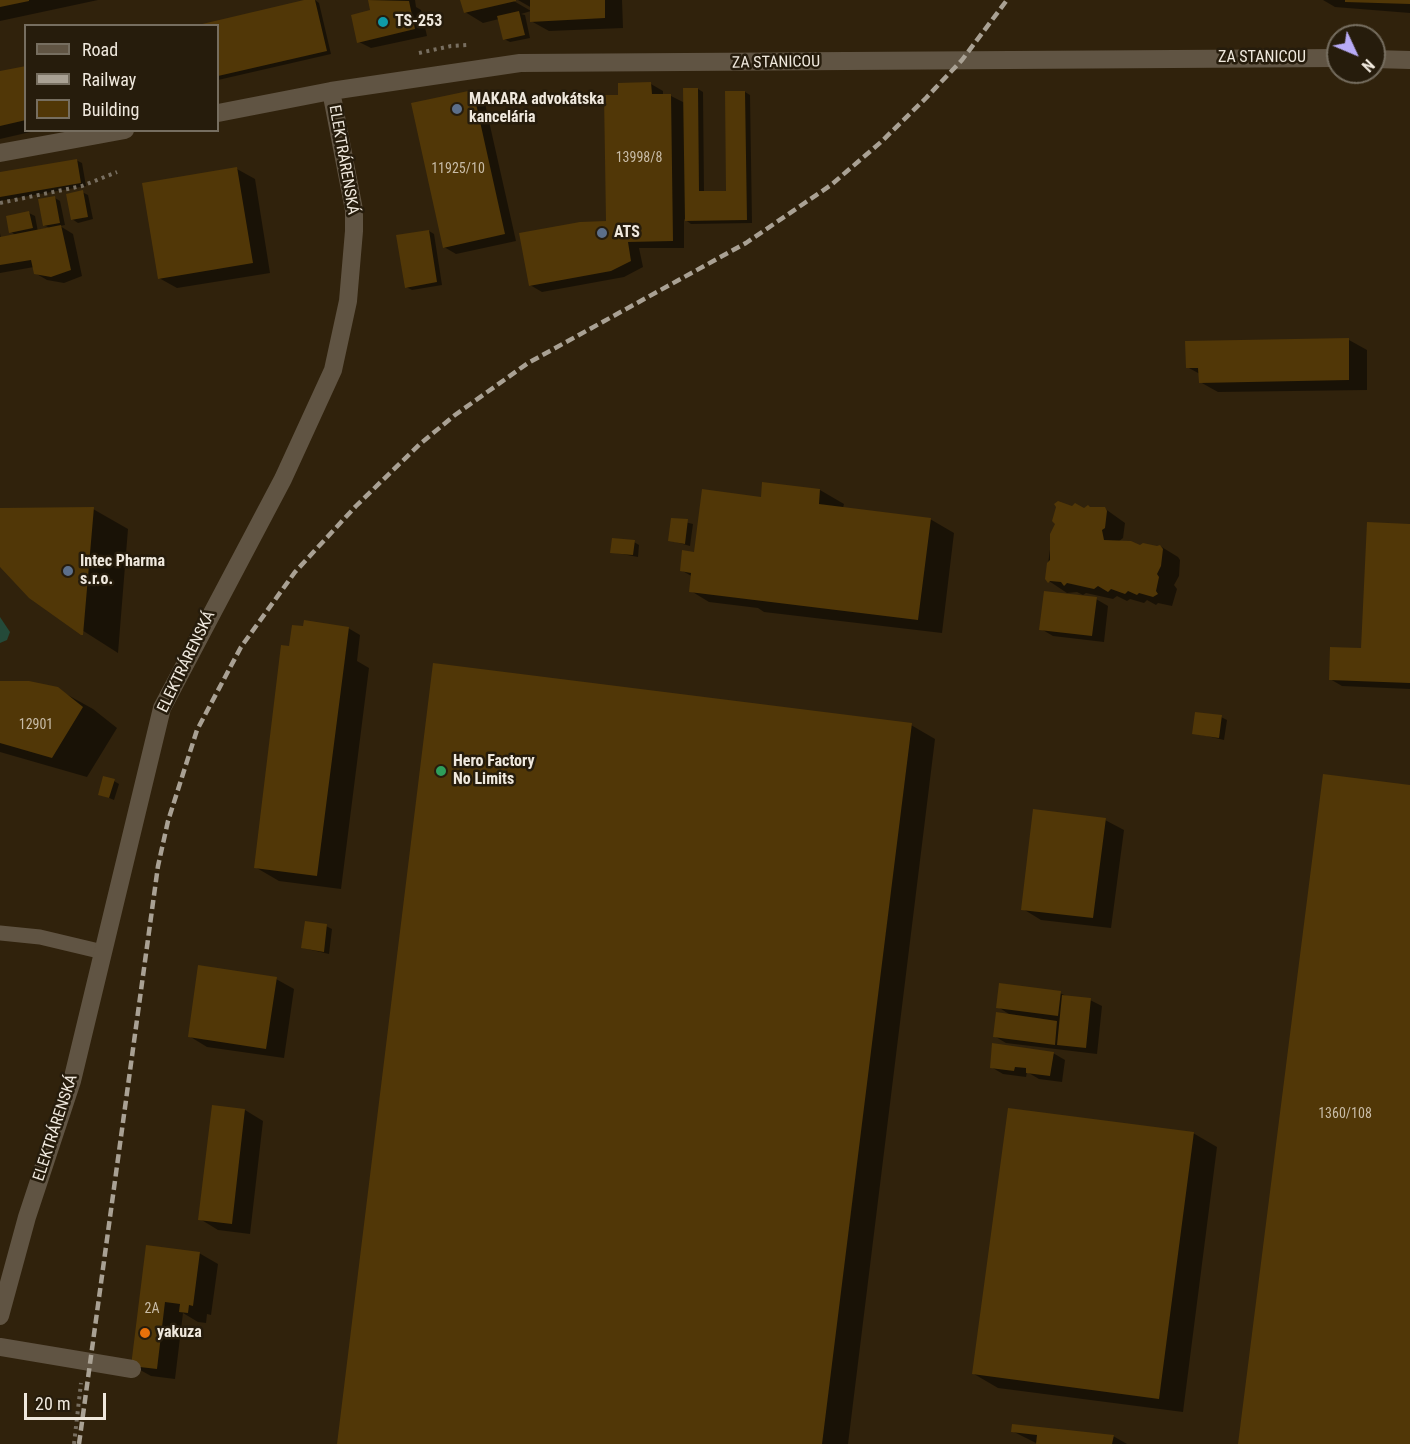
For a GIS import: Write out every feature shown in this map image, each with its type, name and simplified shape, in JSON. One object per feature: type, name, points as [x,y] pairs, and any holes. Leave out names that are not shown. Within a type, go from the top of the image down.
[{"type":"street","name":"ZA STANICOU","points":[[219,113],[331,91],[520,63],[1326,58]]},
{"type":"street","points":[[1386,59],[1410,60]]},
{"type":"street","name":"ELEKTRÁRENSKÁ","points":[[0,1316],[27,1217],[72,1081],[162,708],[282,479],[333,370],[348,301],[354,210],[331,91]]},
{"type":"street","points":[[0,153],[114,132]]},
{"type":"street","points":[[0,1347],[132,1369]]},
{"type":"lane","points":[[0,933],[40,937],[103,952]]},
{"type":"path","points":[[0,203],[82,186],[117,172]]},
{"type":"path","points":[[74,1444],[84,1361]]},
{"type":"shaded area","points":[[0,0],[1410,0],[1410,1444],[0,1444]]},
{"type":"green space","points":[[0,617],[10,632],[7,640],[0,643]]},
{"type":"building","points":[[0,0],[29,0],[29,1],[0,7]]},
{"type":"building","points":[[304,0],[315,0],[327,51],[219,76],[219,24],[202,24]]},
{"type":"building","name":"TS-253","points":[[368,0],[409,1],[415,29],[357,43],[351,15],[370,10]]},
{"type":"building","points":[[460,0],[516,0],[516,1],[464,13]]},
{"type":"building","points":[[530,0],[605,0],[605,18],[530,22]]},
{"type":"building","points":[[1345,0],[1410,0],[1410,4],[1345,2]]},
{"type":"building","points":[[519,11],[525,35],[503,40],[497,16]]},
{"type":"building","points":[[24,66],[24,120],[0,126],[0,71]]},
{"type":"building","points":[[651,82],[652,94],[671,94],[673,241],[628,242],[631,261],[611,271],[529,286],[519,233],[580,222],[606,221],[604,95],[618,95],[618,83]]},
{"type":"building","points":[[683,88],[698,88],[699,191],[726,191],[725,91],[745,91],[747,220],[685,221]]},
{"type":"building","points":[[473,90],[505,234],[443,248],[411,103]]},
{"type":"building","points":[[77,159],[81,183],[0,197],[0,172]]},
{"type":"building","points":[[237,167],[253,263],[158,279],[142,183]]},
{"type":"building","points":[[83,190],[88,217],[71,220],[66,194]]},
{"type":"building","points":[[55,196],[60,223],[43,226],[38,199]]},
{"type":"building","points":[[29,211],[33,228],[9,233],[6,216]]},
{"type":"building","points":[[61,225],[71,270],[51,277],[34,274],[31,260],[0,265],[0,237]]},
{"type":"building","points":[[429,230],[437,282],[405,288],[396,235]]},
{"type":"building","points":[[1349,338],[1349,380],[1199,383],[1198,368],[1186,368],[1185,341]]},
{"type":"building","points":[[762,482],[820,489],[819,504],[931,518],[918,620],[689,592],[691,573],[680,571],[682,550],[694,552],[702,489],[761,497]]},
{"type":"building","points":[[1058,501],[1072,506],[1075,503],[1084,508],[1088,505],[1105,507],[1107,511],[1105,528],[1102,530],[1104,540],[1160,545],[1163,549],[1161,566],[1157,574],[1159,577],[1156,591],[1158,594],[1153,597],[1128,591],[1125,594],[1111,589],[1108,592],[1098,586],[1094,589],[1067,583],[1064,586],[1061,582],[1050,581],[1048,583],[1045,579],[1047,563],[1050,560],[1050,534],[1055,524],[1052,521],[1056,507],[1054,504]]},
{"type":"building","points":[[94,507],[83,635],[81,635],[29,598],[0,567],[0,508]]},
{"type":"building","points":[[671,518],[688,519],[685,544],[668,541]]},
{"type":"building","points":[[1367,522],[1410,524],[1410,683],[1329,680],[1330,647],[1361,648]]},
{"type":"building","points":[[612,538],[635,540],[633,555],[610,553]]},
{"type":"building","points":[[1044,591],[1097,597],[1092,636],[1039,630]]},
{"type":"building","points":[[304,620],[349,627],[317,876],[254,868],[281,645],[289,646],[292,625],[303,626]]},
{"type":"building","points":[[433,663],[912,723],[822,1444],[337,1444]]},
{"type":"building","points":[[0,681],[29,681],[58,687],[83,707],[52,758],[0,743]]},
{"type":"building","points":[[1195,712],[1222,715],[1219,738],[1192,734]]},
{"type":"building","points":[[1323,774],[1410,785],[1410,1444],[1238,1444]]},
{"type":"building","points":[[103,776],[115,779],[109,798],[98,795]]},
{"type":"building","points":[[1033,809],[1106,818],[1093,918],[1021,910]]},
{"type":"building","points":[[305,921],[327,924],[324,952],[301,948]]},
{"type":"building","points":[[198,965],[277,977],[266,1049],[188,1037]]},
{"type":"building","points":[[999,983],[1061,991],[1058,1016],[996,1008]]},
{"type":"building","points":[[1062,995],[1091,998],[1086,1048],[1057,1045]]},
{"type":"building","points":[[996,1012],[1057,1021],[1055,1045],[993,1037]]},
{"type":"building","points":[[992,1043],[1054,1052],[1050,1076],[1026,1073],[1026,1068],[1015,1067],[1014,1071],[990,1068]]},
{"type":"building","points":[[212,1105],[245,1109],[232,1224],[198,1220]]},
{"type":"building","points":[[1008,1108],[1194,1132],[1159,1399],[972,1374]]},
{"type":"building","points":[[146,1245],[200,1252],[193,1306],[189,1305],[188,1313],[179,1312],[180,1304],[165,1302],[157,1369],[131,1366]]},
{"type":"building","points":[[1012,1424],[1114,1435],[1112,1444],[1036,1444],[1037,1435],[1011,1432]]},
{"type":"railway","points":[[79,1444],[158,866],[168,821],[197,730],[241,647],[295,572],[356,506],[420,444],[455,415],[528,363],[746,243],[831,185],[881,142],[926,98],[962,60],[1007,0]]},
{"type":"place","name":"TS-253","points":[[383,22]]},
{"type":"place","name":"MAKARA advokátska kancelária","points":[[457,109]]},
{"type":"place","name":"ATS","points":[[602,233]]},
{"type":"place","name":"Intec Pharma s.r.o.","points":[[68,571]]},
{"type":"place","name":"Hero Factory No Limits","points":[[441,771]]},
{"type":"place","name":"yakuza","points":[[145,1333]]}]
